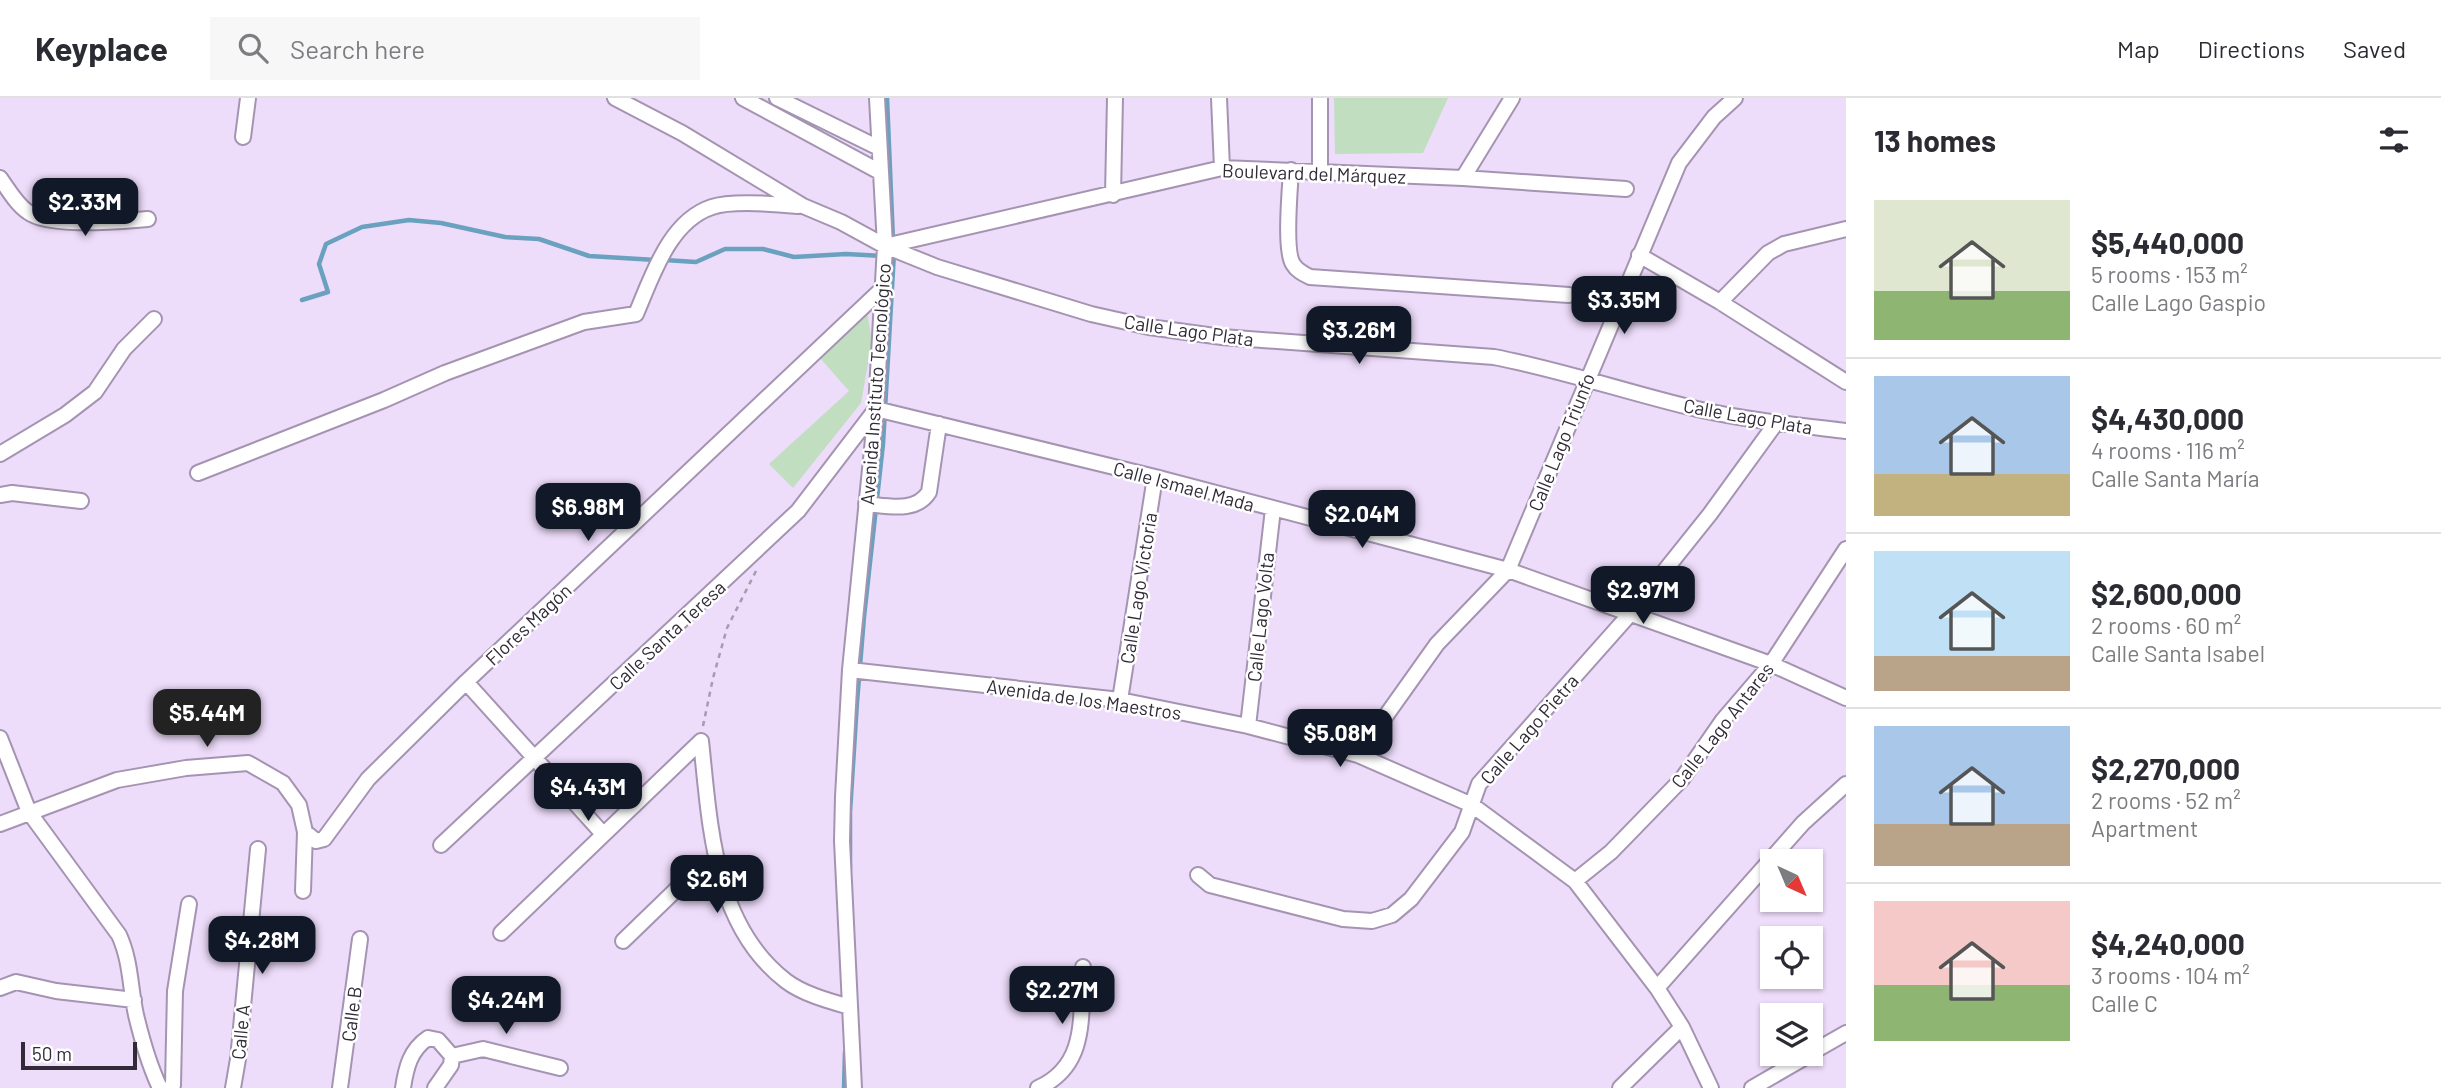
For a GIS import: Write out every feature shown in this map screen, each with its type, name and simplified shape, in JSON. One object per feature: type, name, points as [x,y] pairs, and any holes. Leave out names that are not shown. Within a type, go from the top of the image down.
[{"type":"street","points":[[243,137],[248,98]]},
{"type":"street","name":"Calle Lago Plata","points":[[615,98],[682,132],[803,206],[886,246],[937,267],[1091,314],[1149,327],[1320,346],[1494,357],[1700,410],[1846,431]]},
{"type":"street","points":[[743,98],[880,172]]},
{"type":"street","points":[[774,114],[777,98],[879,148]]},
{"type":"street","name":"Avenida Instituto Tecnológico","points":[[855,1088],[842,841],[850,670],[876,409],[886,246],[877,98]]},
{"type":"street","points":[[1113,195],[1115,98]]},
{"type":"street","points":[[1219,98],[1222,168]]},
{"type":"street","points":[[1320,98],[1320,171]]},
{"type":"street","points":[[1463,178],[1512,98]]},
{"type":"street","name":"Calle Lago Triunfo","points":[[1508,570],[1679,163],[1714,117],[1735,98]]},
{"type":"street","name":"Boulevard del Márquez","points":[[886,246],[1222,168],[1463,178],[1626,189]]},
{"type":"street","points":[[1291,170],[1288,249],[1292,263],[1300,272],[1311,277],[1569,295]]},
{"type":"street","points":[[0,178],[28,213],[52,221],[148,219]]},
{"type":"street","points":[[198,473],[384,400],[445,373],[584,322],[636,314],[677,233],[691,219],[713,206],[803,206]]},
{"type":"street","points":[[1720,302],[1768,253],[1784,244],[1845,230]]},
{"type":"street","points":[[1639,255],[1720,302],[1846,382]]},
{"type":"street","name":"Flores Magón","points":[[305,832],[316,841],[324,839],[368,779],[466,682],[883,288]]},
{"type":"street","points":[[0,454],[65,415],[95,392],[124,349],[154,319]]},
{"type":"street","name":"Calle Ismael Mada","points":[[876,409],[1156,477],[1508,570],[1771,664],[1846,698]]},
{"type":"street","name":"Calle Santa Teresa","points":[[441,845],[798,511],[876,409]]},
{"type":"street","name":"Calle Lago Pietra","points":[[1198,875],[1210,885],[1343,919],[1372,920],[1392,915],[1411,899],[1462,832],[1479,784],[1630,614],[1710,514],[1776,423]]},
{"type":"street","points":[[866,504],[915,506],[924,500],[929,492],[939,425]]},
{"type":"street","name":"Calle Lago Victoria","points":[[1120,700],[1156,477]]},
{"type":"street","points":[[0,495],[12,493],[80,501]]},
{"type":"street","name":"Calle Lago Volta","points":[[1248,726],[1273,509]]},
{"type":"street","name":"Calle Lago Antares","points":[[1575,881],[1611,852],[1682,779],[1723,720],[1771,664],[1846,549]]},
{"type":"street","points":[[1358,755],[1437,644],[1508,570]]},
{"type":"street","name":"Avenida de los Maestros","points":[[850,670],[1120,700],[1248,726],[1358,755],[1472,805],[1575,881],[1657,988],[1682,1027],[1711,1088]]},
{"type":"street","points":[[466,682],[603,834]]},
{"type":"street","points":[[0,738],[29,812],[119,935],[126,950],[134,1000],[150,1067],[160,1088]]},
{"type":"street","points":[[501,933],[701,741]]},
{"type":"street","points":[[701,741],[719,876],[741,926],[761,957],[787,982],[850,1007]]},
{"type":"street","points":[[0,824],[117,780],[186,768],[248,764],[283,783],[299,805],[305,832],[303,891]]},
{"type":"street","points":[[1657,988],[1803,823],[1846,784]]},
{"type":"street","name":"Calle A","points":[[233,1088],[258,849]]},
{"type":"street","points":[[623,941],[684,881],[703,874],[719,876]]},
{"type":"street","points":[[170,1088],[173,1085],[175,991],[189,904]]},
{"type":"street","name":"Calle B","points":[[340,1088],[360,939]]},
{"type":"street","points":[[1038,1088],[1063,1072],[1073,1058],[1078,1039],[1083,967]]},
{"type":"street","points":[[0,988],[16,982],[56,991],[134,1000]]},
{"type":"street","points":[[1620,1088],[1682,1027]]},
{"type":"street","points":[[1823,1046],[1846,1033]]},
{"type":"street","points":[[403,1088],[408,1062],[418,1045],[428,1038],[438,1040],[452,1056],[451,1065],[435,1088]]},
{"type":"street","points":[[452,1056],[483,1049],[560,1068]]},
{"type":"street","points":[[1752,1088],[1789,1066]]},
{"type":"path","points":[[701,741],[713,678],[727,628],[760,563]]},
{"type":"green space","points":[[1334,98],[1448,98],[1423,153],[1335,154]]},
{"type":"green space","points":[[867,312],[872,341],[861,403],[793,488],[769,464],[849,391],[820,358]]},
{"type":"waterway","points":[[887,98],[893,240]]},
{"type":"waterway","points":[[302,300],[328,292],[319,264],[326,244],[362,227],[409,220],[441,223],[505,237],[539,239],[589,256],[656,260]]},
{"type":"waterway","points":[[664,260],[696,262],[725,249],[763,249],[794,257],[846,254],[883,256]]},
{"type":"waterway","points":[[850,869],[850,812],[857,702],[883,444],[894,253]]},
{"type":"waterway","points":[[844,1088],[845,1052]]}]
